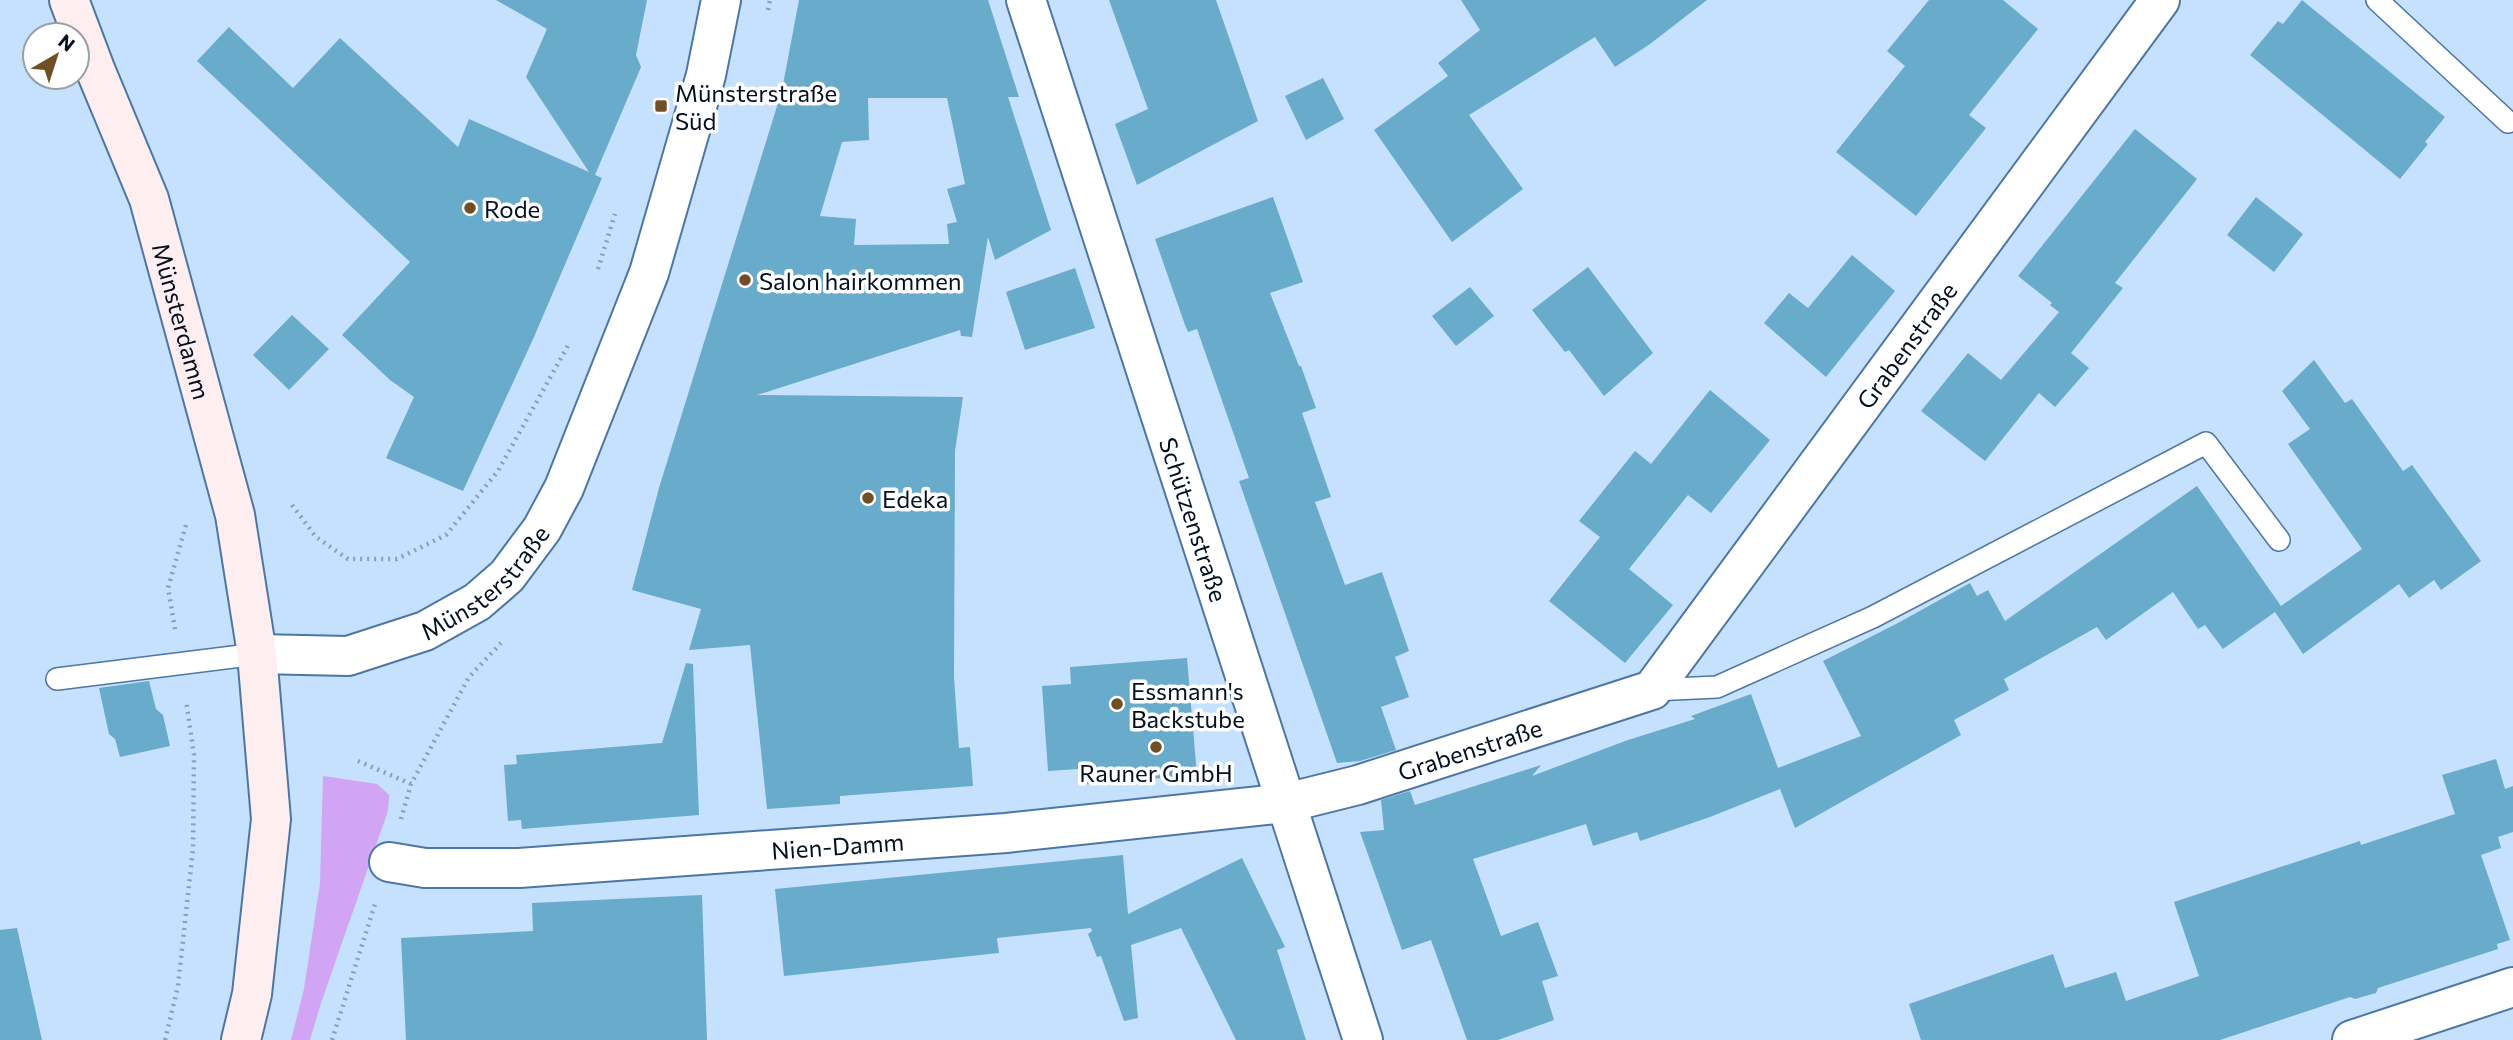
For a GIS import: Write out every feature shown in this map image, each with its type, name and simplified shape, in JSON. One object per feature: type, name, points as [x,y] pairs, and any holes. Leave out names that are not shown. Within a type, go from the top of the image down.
[{"type":"main road","name":"Münsterdamm","points":[[69,0],[149,199],[235,515],[257,654]]},
{"type":"main road","points":[[240,1040],[252,994],[271,820],[257,654]]},
{"type":"street","name":"Münsterstraße","points":[[257,654],[348,656],[425,631],[477,602],[507,576],[542,529],[565,488],[649,273],[706,75],[721,0]]},
{"type":"street","name":"Schützenstraße","points":[[1026,0],[1363,1040]]},
{"type":"street","name":"Grabenstraße","points":[[1286,803],[1358,785],[1652,690],[2151,3]]},
{"type":"street","name":"Nien-Damm","points":[[388,862],[425,868],[519,868],[1006,833],[1286,803]]},
{"type":"street","points":[[2352,1040],[2513,987]]},
{"type":"lane","points":[[2377,0],[2508,122]]},
{"type":"lane","name":"Grabenstraße","points":[[1652,690],[1717,687],[1741,677],[1873,617],[2206,443],[2279,540]]},
{"type":"lane","points":[[57,679],[257,654]]},
{"type":"path","points":[[595,280],[619,202]]},
{"type":"path","points":[[292,505],[316,537],[348,559],[397,559],[446,536],[498,471],[570,342]]},
{"type":"path","points":[[167,588],[187,525]]},
{"type":"path","points":[[165,1040],[178,986],[193,849],[194,755]]},
{"type":"path","points":[[358,761],[411,784]]},
{"type":"path","points":[[332,1040],[388,862]]},
{"type":"shaded area","points":[[323,776],[377,784],[389,795],[388,811],[310,1040],[291,1040],[304,989],[320,883]]},
{"type":"building","points":[[496,0],[647,0],[636,55],[641,67],[595,175],[602,178],[534,337],[463,491],[386,458],[414,397],[390,380],[342,335],[410,262],[197,61],[229,27],[293,88],[340,38],[458,147],[469,119],[589,172],[526,77],[547,29]]},
{"type":"building","points":[[799,0],[988,0],[1019,97],[1008,97],[1051,230],[995,260],[988,237],[972,337],[961,336],[960,330],[757,395],[963,397],[955,451],[954,677],[959,748],[970,747],[973,786],[840,796],[840,804],[767,809],[750,645],[689,650],[701,609],[632,590],[659,488],[782,90]],"holes":[[[868,98],[947,98],[965,184],[947,189],[957,222],[947,224],[949,244],[854,245],[856,219],[820,216],[842,142],[869,140]]]},
{"type":"building","points":[[1109,0],[1216,0],[1258,121],[1137,185],[1115,124],[1148,109]]},
{"type":"building","points":[[1461,0],[1707,0],[1615,67],[1595,37],[1469,115],[1523,189],[1452,242],[1374,130],[1448,76],[1438,63],[1480,30]]},
{"type":"building","points":[[1929,0],[2003,0],[2038,29],[1969,115],[1986,128],[1916,216],[1836,152],[1905,66],[1887,51]]},
{"type":"building","points":[[2302,0],[2445,117],[2425,142],[2428,144],[2400,179],[2250,55],[2278,21],[2283,24]]},
{"type":"building","points":[[1323,78],[1344,119],[1306,140],[1285,96]]},
{"type":"building","points":[[2135,129],[2197,179],[2115,283],[2123,288],[2071,353],[2089,368],[2055,407],[2039,393],[1985,461],[1921,411],[1968,353],[2001,380],[2059,312],[2050,305],[2052,303],[2018,276]]},
{"type":"building","points":[[1273,197],[1303,282],[1270,293],[1316,408],[1302,413],[1331,497],[1315,502],[1345,585],[1382,572],[1409,651],[1395,657],[1409,697],[1381,707],[1396,750],[1360,761],[1337,763],[1239,481],[1249,478],[1197,329],[1188,332],[1155,239]]},
{"type":"building","points":[[2256,197],[2303,234],[2274,272],[2227,235]]},
{"type":"building","points":[[1852,255],[1895,291],[1826,377],[1764,323],[1789,293],[1808,308]]},
{"type":"building","points":[[1588,267],[1653,353],[1604,396],[1569,350],[1565,352],[1532,310]]},
{"type":"building","points":[[1075,268],[1095,328],[1025,350],[1006,292]]},
{"type":"building","points":[[1470,287],[1494,316],[1456,346],[1432,316]]},
{"type":"building","points":[[292,315],[329,349],[289,390],[253,355]]},
{"type":"building","points":[[2314,360],[2345,403],[2352,399],[2403,471],[2412,465],[2481,561],[2441,590],[2434,580],[2409,598],[2399,584],[2303,654],[2275,612],[2223,649],[2205,625],[2198,629],[2173,592],[2106,640],[2097,627],[2004,679],[2009,690],[1954,720],[1961,735],[1795,828],[1780,789],[1640,841],[1637,832],[1593,846],[1586,824],[1473,859],[1501,936],[1538,922],[1558,976],[1542,981],[1554,1020],[1498,1040],[1467,1040],[1431,940],[1402,950],[1360,832],[1384,830],[1381,800],[1410,791],[1415,805],[1541,765],[1532,776],[1628,740],[1695,719],[1691,716],[1751,694],[1778,768],[1861,736],[1823,661],[1970,583],[1977,596],[1988,590],[2005,621],[2197,486],[2281,606],[2362,549],[2288,444],[2310,429],[2282,391]]},
{"type":"building","points":[[1710,390],[1770,440],[1711,513],[1688,495],[1629,569],[1673,605],[1625,663],[1549,601],[1600,537],[1579,521],[1635,451],[1651,464]]},
{"type":"building","name":"Essmann's Backstube","points":[[1187,658],[1197,775],[1079,785],[1078,769],[1048,771],[1042,686],[1071,684],[1070,667]]},
{"type":"building","points":[[686,663],[693,664],[699,815],[522,829],[521,820],[508,821],[504,765],[517,764],[516,755],[662,743]]},
{"type":"building","points":[[149,681],[156,709],[163,715],[170,746],[120,757],[115,739],[109,734],[99,688]]},
{"type":"building","points":[[2496,759],[2505,789],[2513,786],[2513,832],[2498,837],[2501,848],[2481,855],[2510,940],[2497,944],[2498,949],[2378,988],[2376,993],[2355,999],[2350,997],[2220,1040],[1921,1040],[1909,1004],[2053,954],[2065,988],[2116,972],[2126,1001],[2199,976],[2174,902],[2360,841],[2361,845],[2455,814],[2442,775]]},
{"type":"building","points":[[1123,855],[1128,914],[1242,858],[1285,947],[1277,950],[1306,1040],[1236,1040],[1181,928],[1131,945],[1138,1018],[1124,1021],[1101,956],[1097,957],[1088,934],[1092,931],[1091,928],[997,938],[999,953],[784,976],[775,889]]},
{"type":"building","points":[[702,895],[707,1040],[406,1040],[401,938],[533,931],[532,903]]},
{"type":"building","points":[[17,928],[42,1040],[0,1040],[0,930]]},
{"type":"place","name":"Münsterstraße Süd","points":[[661,106]]},
{"type":"place","name":"Rode","points":[[470,208]]},
{"type":"place","name":"Salon hairkommen","points":[[745,280]]},
{"type":"place","name":"Edeka","points":[[868,498]]},
{"type":"place","name":"Essmann's Backstube","points":[[1117,704]]},
{"type":"place","name":"Rauner GmbH","points":[[1156,747]]}]
